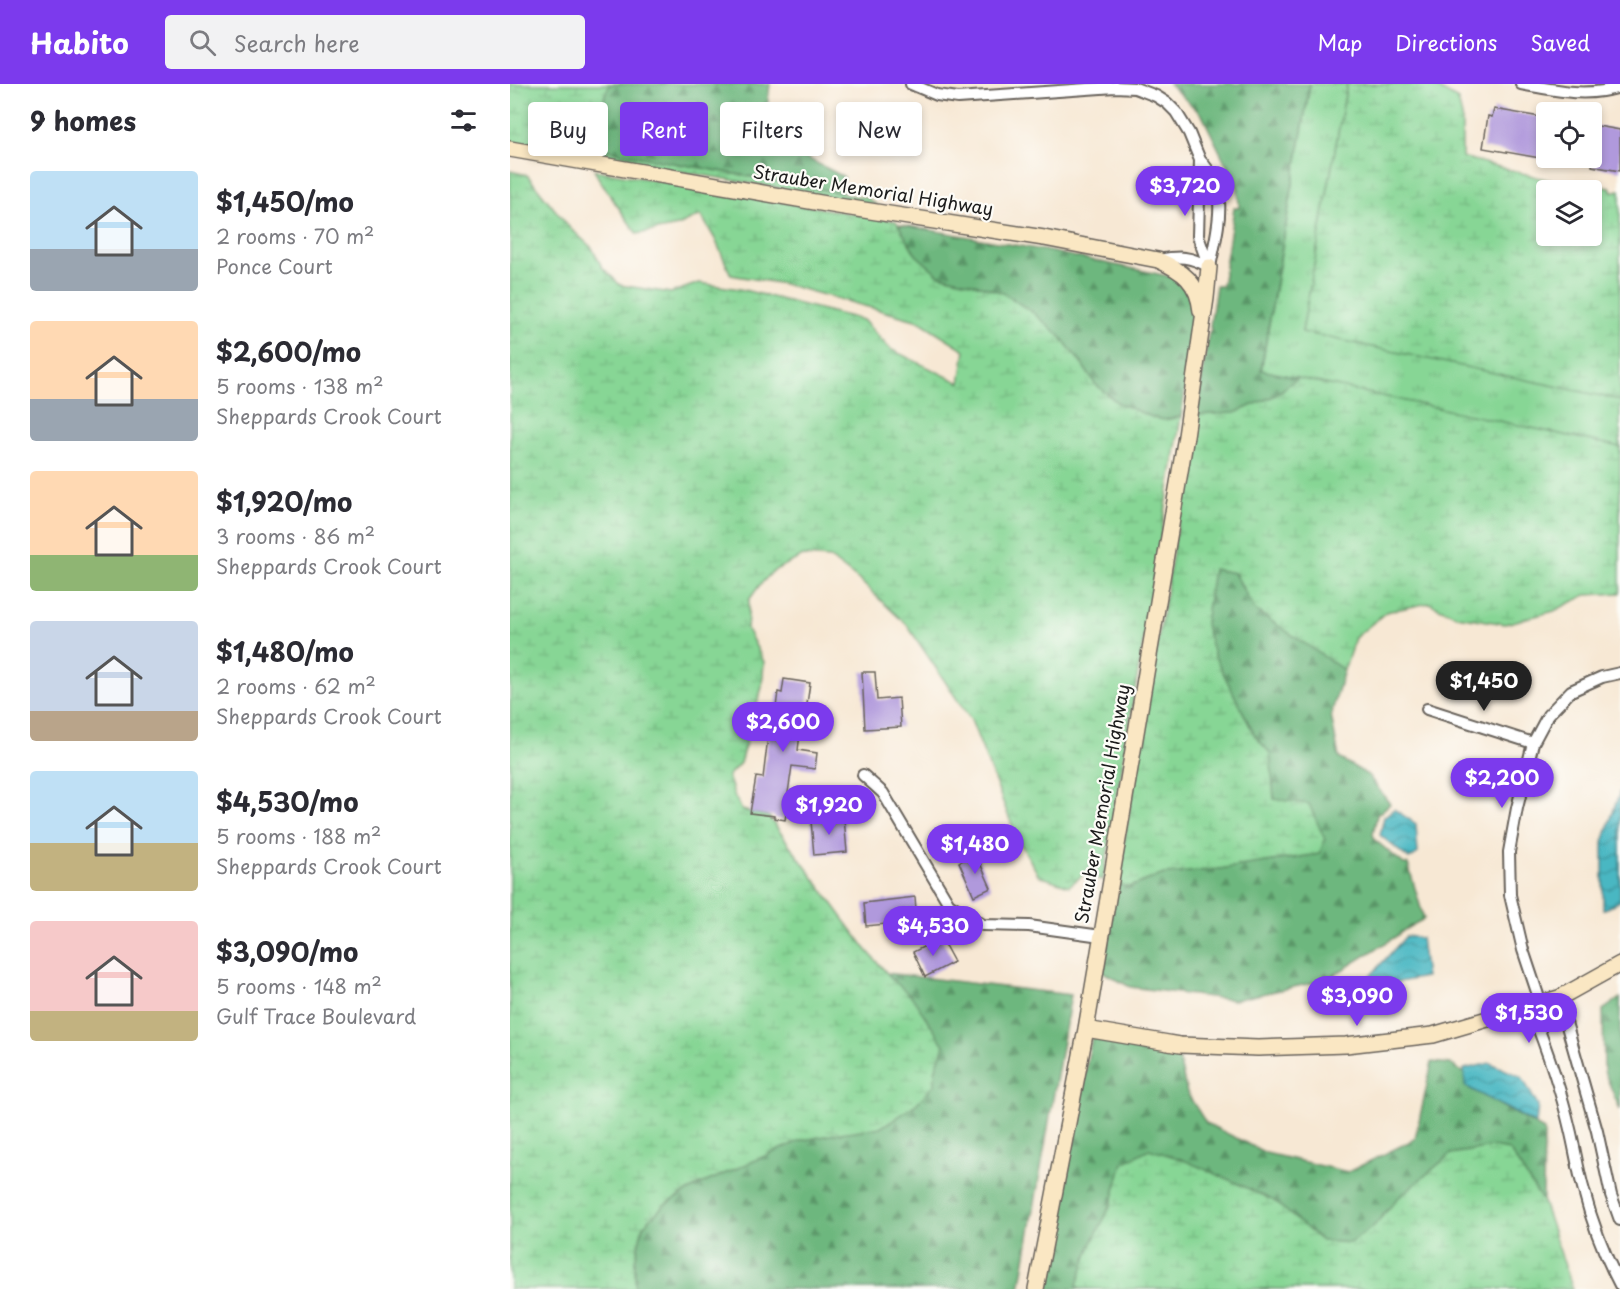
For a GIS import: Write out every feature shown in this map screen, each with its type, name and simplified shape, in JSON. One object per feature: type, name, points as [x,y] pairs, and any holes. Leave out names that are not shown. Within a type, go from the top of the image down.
[{"type":"street","points":[[911,84],[937,94],[958,98],[1051,88],[1125,87],[1135,88],[1156,96],[1167,103],[1182,121],[1200,160],[1212,175],[1219,196],[1220,207],[1209,267]]},
{"type":"street","points":[[1521,84],[1576,93],[1604,92],[1620,87]]},
{"type":"street","name":"Strauber Memorial Highway","points":[[510,149],[838,206],[1044,238],[1158,260],[1172,266],[1194,286],[1200,303],[1203,325]]},
{"type":"street","points":[[1200,160],[1198,236],[1209,267]]},
{"type":"street","points":[[1183,257],[1191,249],[1198,236]]},
{"type":"street","name":"Strauber Memorial Highway","points":[[1036,1289],[1086,1029],[1203,325],[1209,267],[1183,257],[1158,260]]},
{"type":"street","points":[[1620,674],[1602,677],[1571,691],[1548,715],[1533,743],[1509,852],[1510,895],[1536,1005],[1570,1128],[1587,1202],[1620,1285]]},
{"type":"street","points":[[1427,709],[1533,743]]},
{"type":"street","points":[[863,775],[883,793],[950,904],[984,925],[1029,926],[1101,936]]},
{"type":"street","points":[[1086,1029],[1180,1045],[1258,1048],[1346,1045],[1433,1035],[1559,998],[1620,964]]},
{"type":"street","points":[[1559,998],[1597,1131],[1611,1195],[1620,1220]]},
{"type":"green space","points":[[510,84],[610,84],[603,102],[528,102],[528,145],[510,142]]},
{"type":"green space","points":[[610,84],[770,84],[768,102],[720,102],[720,156],[803,156],[844,177],[842,193],[635,156],[708,156],[708,102],[620,102],[620,153],[608,150],[608,102],[603,102]]},
{"type":"green space","points":[[1169,84],[1310,84],[1261,370],[1298,378],[1274,396],[1235,413],[1196,415],[1211,331],[1216,286],[1222,286],[1234,208],[1239,208],[1238,189],[1202,115]]},
{"type":"green space","points":[[1310,84],[1347,84],[1302,332],[1620,398],[1620,447],[1261,371]]},
{"type":"green space","points":[[1347,84],[1431,84],[1458,100],[1462,116],[1462,157],[1548,180],[1536,180],[1536,246],[1602,246],[1602,187],[1611,188],[1611,192],[1620,190],[1620,400],[1302,332]]},
{"type":"green space","points":[[608,150],[620,153],[620,156],[635,156],[867,198],[877,205],[592,156],[608,156]]},
{"type":"green space","points":[[594,170],[896,221],[916,255],[939,275],[1003,293],[1032,312],[1059,335],[1095,384],[1118,403],[1154,418],[1164,420],[1181,417],[1103,880],[1083,875],[1069,886],[1039,876],[1017,838],[971,720],[907,625],[859,580],[830,558],[803,556],[773,571],[759,586],[749,600],[747,629],[764,662],[762,687],[740,763],[728,776],[735,797],[742,810],[769,817],[865,948],[892,979],[912,997],[944,1045],[935,1071],[935,1084],[917,1103],[881,1127],[799,1141],[699,1185],[664,1205],[643,1226],[635,1260],[635,1289],[510,1289],[510,171],[527,175],[569,227],[592,248],[602,267],[620,285],[671,293],[699,283],[740,289],[863,320],[890,349],[960,383],[965,350],[919,321],[784,284],[731,275],[701,215],[678,226],[637,234]]},
{"type":"green space","points":[[897,224],[1048,251],[1178,278],[1188,289],[1193,304],[1195,325],[1181,417],[1164,420],[1154,418],[1118,403],[1095,384],[1059,335],[1032,312],[1003,293],[939,275],[916,255]]},
{"type":"green space","points":[[1298,378],[1620,447],[1620,593],[1586,595],[1554,611],[1505,624],[1457,616],[1429,603],[1386,612],[1355,638],[1344,670],[1254,609],[1235,573],[1213,569],[1205,624],[1214,655],[1255,736],[1270,753],[1274,799],[1309,804],[1325,840],[1319,854],[1212,870],[1164,874],[1129,887],[1117,884],[1196,415],[1235,413],[1274,396]]},
{"type":"green space","points":[[1213,569],[1234,573],[1254,609],[1344,670],[1331,715],[1339,758],[1368,775],[1390,804],[1377,815],[1373,834],[1375,840],[1404,864],[1408,864],[1424,919],[1326,980],[1234,1000],[1130,987],[1103,972],[1117,884],[1130,887],[1164,874],[1212,870],[1319,854],[1274,799],[1270,753],[1255,736],[1214,655],[1205,624]]},
{"type":"green space","points":[[886,973],[1071,995],[1020,1289],[635,1289],[635,1260],[643,1226],[664,1205],[699,1185],[799,1141],[881,1127],[917,1103],[935,1071],[944,1045]]},
{"type":"green space","points":[[1620,998],[1620,1056],[1618,1062],[1620,1110],[1604,1071],[1603,1010]]},
{"type":"green space","points":[[1092,1036],[1177,1051],[1187,1093],[1206,1123],[1266,1153],[1348,1172],[1415,1139],[1432,1062],[1451,1064],[1465,1074],[1466,1086],[1544,1130],[1543,1202],[1509,1150],[1491,1147],[1451,1154],[1397,1199],[1374,1226],[1350,1243],[1322,1241],[1273,1201],[1232,1181],[1123,1163],[1111,1205],[1091,1245],[1077,1285],[1081,1289],[1044,1289]]},
{"type":"green space","points":[[1491,1147],[1509,1150],[1543,1202],[1573,1289],[1081,1289],[1077,1285],[1091,1245],[1111,1205],[1123,1163],[1149,1149],[1181,1159],[1274,1201],[1322,1241],[1350,1243],[1374,1226],[1397,1199],[1451,1154]]},
{"type":"water","points":[[1620,791],[1620,901],[1603,910],[1603,842]]},
{"type":"water","points":[[1394,809],[1416,824],[1418,853],[1409,859],[1380,835],[1384,817]]},
{"type":"water","points":[[1406,936],[1421,938],[1426,977],[1368,988],[1364,983]]},
{"type":"water","points":[[1490,1063],[1522,1077],[1538,1106],[1536,1124],[1465,1086],[1464,1069]]},
{"type":"building","points":[[1494,109],[1536,116],[1536,157],[1483,148],[1488,116],[1492,117]]},
{"type":"building","points":[[1602,127],[1620,130],[1620,171],[1602,168]]},
{"type":"building","points":[[862,672],[875,672],[877,700],[899,698],[901,727],[865,729]]},
{"type":"building","points":[[784,679],[810,683],[806,711],[803,710],[798,750],[817,753],[815,769],[792,766],[788,793],[796,794],[794,805],[788,804],[785,820],[750,813],[756,777],[763,778],[770,721],[774,722],[778,692],[782,693]]},
{"type":"building","points":[[844,818],[847,852],[814,855],[811,821]]},
{"type":"building","points":[[976,854],[991,888],[974,896],[959,862]]},
{"type":"building","points":[[915,897],[916,910],[902,912],[905,933],[888,936],[886,924],[866,926],[864,903]]},
{"type":"building","points":[[941,938],[954,962],[925,977],[913,952]]}]
